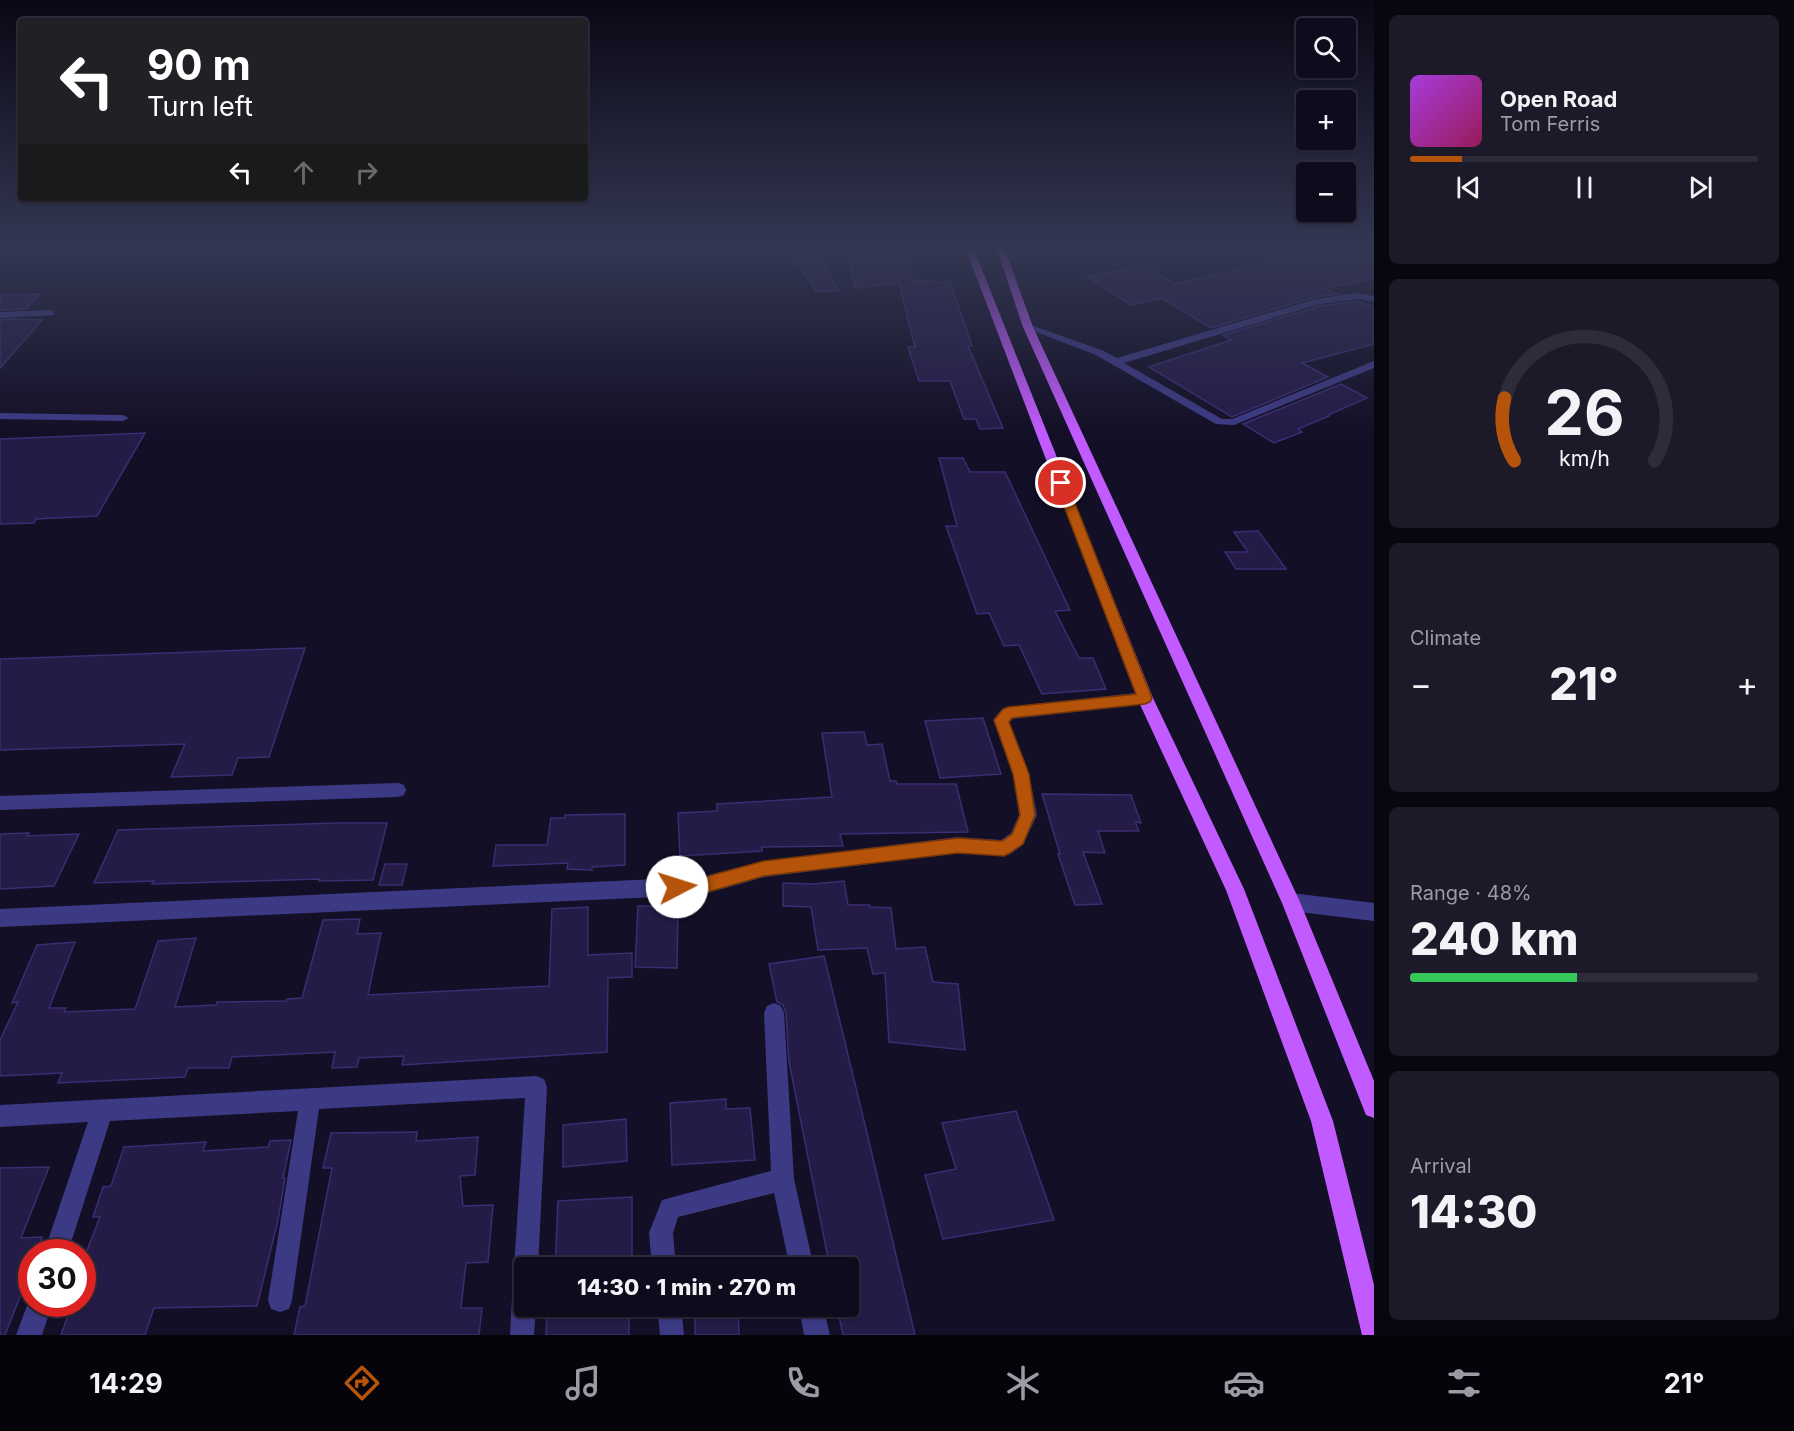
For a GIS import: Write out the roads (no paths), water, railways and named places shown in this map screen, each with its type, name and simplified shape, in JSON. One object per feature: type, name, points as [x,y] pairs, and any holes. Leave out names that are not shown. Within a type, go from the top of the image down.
[{"type":"main road","points":[[993,309],[1145,698],[1235,889],[1322,1121],[1374,1335]]},
{"type":"main road","points":[[1022,309],[1291,903],[1374,1107]]},
{"type":"street","points":[[1116,362],[1294,309]]},
{"type":"street","points":[[0,315],[51,313]]},
{"type":"street","points":[[1028,327],[1074,342],[1116,362],[1220,422],[1234,422],[1374,364]]},
{"type":"street","points":[[0,416],[123,418]]},
{"type":"street","points":[[0,918],[701,886],[764,869],[958,845],[1004,848],[1017,839],[1028,815],[1021,774],[1001,720],[1008,713],[1145,698]]},
{"type":"street","points":[[0,803],[398,790]]},
{"type":"street","points":[[1291,903],[1374,912]]},
{"type":"street","points":[[774,1013],[783,1179],[800,1257]]},
{"type":"street","points":[[0,1116],[536,1087],[527,1257]]},
{"type":"street","points":[[280,1300],[310,1100]]},
{"type":"street","points":[[60,1239],[103,1110]]},
{"type":"street","points":[[663,1257],[661,1233],[670,1208],[783,1179]]},
{"type":"street","points":[[29,1335],[35,1317]]},
{"type":"street","points":[[522,1335],[523,1317]]},
{"type":"street","points":[[670,1317],[672,1335]]},
{"type":"street","points":[[813,1317],[817,1335]]}]
